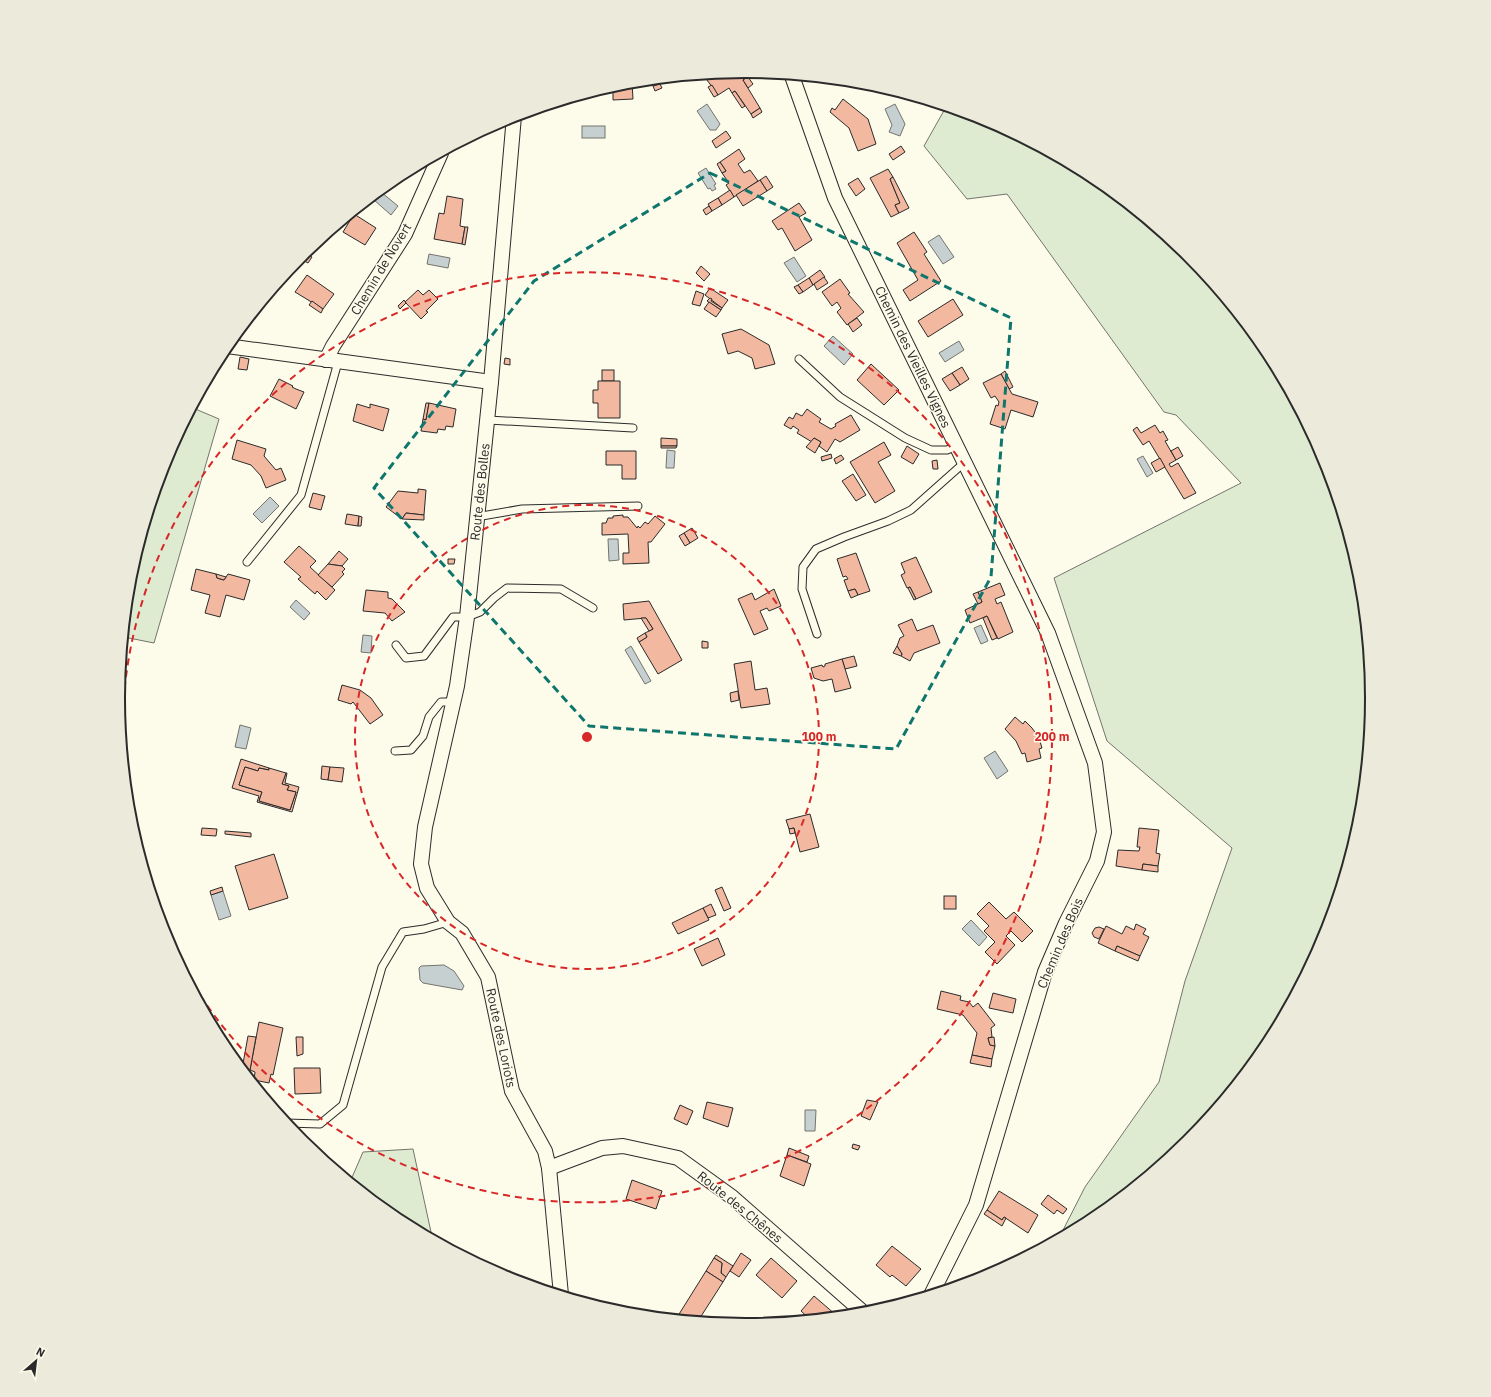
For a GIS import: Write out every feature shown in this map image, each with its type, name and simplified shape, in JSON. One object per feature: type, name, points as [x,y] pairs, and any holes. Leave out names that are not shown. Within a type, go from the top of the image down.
[{"type":"street","name":"Chemin des Vieilles Vignes","points":[[793,80],[835,198],[1048,633]]},
{"type":"street","name":"Route des Bolles","points":[[421,864],[425,828],[454,702],[466,617],[476,516],[488,420],[513,123]]},
{"type":"street","name":"Chemin de Novert","points":[[332,361],[333,346],[405,234],[438,159]]},
{"type":"street","points":[[235,347],[491,382]]},
{"type":"street","name":"Chemin des Bois","points":[[934,1289],[976,1205],[1044,972],[1097,861],[1104,832],[1095,763],[1048,633]]},
{"type":"street","name":"Route des Loriots","points":[[421,864],[427,888],[448,922],[462,933],[488,977],[512,1091],[545,1150],[549,1168],[561,1290]]},
{"type":"street","name":"Route des Chênes","points":[[549,1168],[602,1148],[623,1146],[678,1158],[732,1197],[859,1308]]},
{"type":"lane","points":[[799,359],[840,398],[905,438],[931,450],[947,450],[957,446]]},
{"type":"lane","points":[[247,562],[301,495],[332,361]]},
{"type":"lane","points":[[488,420],[633,428]]},
{"type":"lane","points":[[817,634],[802,589],[804,567],[816,549],[888,521],[911,510],[965,462]]},
{"type":"lane","points":[[476,516],[522,509],[638,506]]},
{"type":"lane","points":[[396,645],[406,658],[424,656],[453,617],[466,617],[480,612],[507,588],[561,589],[593,608]]},
{"type":"lane","points":[[395,751],[411,750],[423,736],[429,717],[441,702],[454,702]]},
{"type":"lane","points":[[294,1123],[320,1124],[343,1105],[382,968],[403,932],[424,929],[448,922]]},
{"type":"highlighted area","points":[[710,173],[1011,318],[991,577],[896,749],[589,726],[374,488],[534,281]]},
{"type":"green space","points":[[944,111],[983,125],[1020,142],[1056,161],[1123,206],[1155,232],[1212,289],[1238,321],[1283,388],[1319,461],[1345,538],[1361,618],[1365,658],[1366,698],[1365,739],[1361,779],[1345,859],[1319,936],[1302,973],[1283,1009],[1261,1043],[1238,1076],[1212,1108],[1155,1165],[1123,1191],[1062,1232],[1085,1187],[1159,1082],[1185,981],[1232,848],[1107,741],[1054,578],[1241,483],[1176,415],[1164,412],[1007,194],[967,199],[924,146]]},
{"type":"green space","points":[[197,410],[219,419],[154,643],[128,638],[137,577],[146,538],[158,499],[172,461]]},
{"type":"green space","points":[[413,1149],[431,1233],[368,1191],[352,1178],[363,1152]]},
{"type":"shaded area","points":[[707,104],[720,124],[716,130],[710,130],[697,111]]},
{"type":"shaded area","points":[[895,104],[905,124],[900,136],[889,132],[892,125],[885,109]]},
{"type":"shaded area","points":[[582,126],[605,126],[605,138],[582,138]]},
{"type":"shaded area","points":[[706,168],[716,184],[714,185],[716,189],[712,191],[710,188],[708,189],[698,173]]},
{"type":"shaded area","points":[[384,195],[398,206],[391,215],[375,201]]},
{"type":"shaded area","points":[[939,235],[954,257],[943,264],[928,242]]},
{"type":"shaded area","points":[[429,254],[450,258],[448,268],[427,264]]},
{"type":"shaded area","points":[[794,257],[806,276],[797,282],[784,263]]},
{"type":"shaded area","points":[[833,336],[853,354],[844,365],[824,346]]},
{"type":"shaded area","points":[[959,341],[964,350],[945,362],[939,353]]},
{"type":"shaded area","points":[[667,450],[675,451],[674,468],[666,468]]},
{"type":"shaded area","points":[[1143,456],[1153,473],[1147,477],[1137,459]]},
{"type":"shaded area","points":[[270,497],[279,506],[262,523],[253,514]]},
{"type":"shaded area","points":[[608,539],[618,539],[619,560],[609,561]]},
{"type":"shaded area","points":[[296,600],[310,613],[304,620],[290,607]]},
{"type":"shaded area","points":[[981,625],[988,641],[981,644],[974,628]]},
{"type":"shaded area","points":[[363,635],[372,636],[371,653],[361,652]]},
{"type":"shaded area","points":[[631,646],[651,681],[645,684],[625,650]]},
{"type":"shaded area","points":[[240,725],[251,728],[246,749],[235,747]]},
{"type":"shaded area","points":[[995,751],[1008,771],[997,779],[984,758]]},
{"type":"shaded area","points":[[223,891],[231,916],[219,920],[211,895]]},
{"type":"shaded area","points":[[971,920],[987,937],[979,946],[962,929]]},
{"type":"shaded area","points":[[444,965],[454,971],[464,986],[462,990],[423,983],[420,980],[419,968],[421,966]]},
{"type":"shaded area","points":[[805,1110],[816,1110],[815,1131],[805,1131]]},
{"type":"building","points":[[746,78],[743,80],[760,108],[751,114],[735,91],[732,93],[729,88],[718,95],[706,79]]},
{"type":"building","points":[[749,78],[753,84],[748,88],[743,80]]},
{"type":"building","points":[[660,84],[662,88],[655,91],[653,86]]},
{"type":"building","points":[[712,85],[718,95],[714,97],[708,87]]},
{"type":"building","points":[[632,89],[633,99],[613,100],[613,93]]},
{"type":"building","points":[[735,91],[745,106],[742,108],[732,93]]},
{"type":"building","points":[[843,99],[868,119],[876,144],[858,151],[849,128],[830,112],[832,108],[835,110]]},
{"type":"building","points":[[760,108],[762,112],[753,118],[751,114]]},
{"type":"building","points":[[726,131],[731,138],[716,148],[712,141]]},
{"type":"building","points":[[901,146],[905,152],[893,160],[889,154]]},
{"type":"building","points":[[739,149],[745,159],[738,164],[744,173],[750,170],[758,181],[734,197],[726,185],[729,183],[722,173],[726,171],[720,162]]},
{"type":"building","points":[[720,162],[726,171],[722,173],[717,164]]},
{"type":"building","points":[[888,169],[893,177],[890,179],[900,203],[895,205],[899,213],[891,217],[870,178]]},
{"type":"building","points":[[766,176],[773,187],[767,191],[760,180]]},
{"type":"building","points":[[893,177],[909,208],[899,213],[895,205],[900,203],[890,179]]},
{"type":"building","points":[[858,178],[865,189],[856,196],[848,184]]},
{"type":"building","points":[[760,180],[767,191],[743,206],[736,195]]},
{"type":"building","points":[[730,190],[734,197],[722,205],[718,198]]},
{"type":"building","points":[[447,196],[463,199],[460,226],[465,227],[462,244],[434,239],[439,213],[444,214]]},
{"type":"building","points":[[718,198],[722,205],[712,211],[708,204]]},
{"type":"building","points":[[799,203],[806,213],[799,217],[812,240],[795,251],[782,228],[778,230],[772,221]]},
{"type":"building","points":[[709,206],[712,211],[706,215],[703,210]]},
{"type":"building","points":[[356,215],[376,228],[365,245],[343,232],[350,221]]},
{"type":"building","points":[[465,227],[468,227],[465,245],[462,244]]},
{"type":"building","points":[[914,232],[927,252],[924,254],[941,281],[910,301],[903,290],[918,280],[897,243]]},
{"type":"building","points":[[311,256],[312,257],[308,263],[305,262]]},
{"type":"building","points":[[701,266],[710,274],[704,281],[696,273]]},
{"type":"building","points":[[820,270],[825,277],[813,285],[809,278]]},
{"type":"building","points":[[307,275],[334,294],[323,309],[295,292]]},
{"type":"building","points":[[824,277],[828,283],[817,290],[814,284]]},
{"type":"building","points":[[809,278],[813,285],[803,292],[798,285]]},
{"type":"building","points":[[840,279],[850,293],[848,294],[864,312],[847,325],[837,312],[841,308],[837,302],[832,306],[822,292]]},
{"type":"building","points":[[798,285],[803,292],[799,294],[794,287]]},
{"type":"building","points":[[710,288],[728,300],[722,308],[705,295]]},
{"type":"building","points":[[418,290],[423,295],[429,290],[438,299],[426,311],[428,312],[421,319],[405,302]]},
{"type":"building","points":[[696,291],[704,294],[700,306],[692,304]]},
{"type":"building","points":[[710,298],[712,299],[711,301],[722,308],[721,310],[707,301]]},
{"type":"building","points":[[953,299],[963,315],[928,337],[918,321]]},
{"type":"building","points":[[404,300],[406,303],[400,309],[398,306]]},
{"type":"building","points":[[312,301],[323,309],[321,313],[309,305]]},
{"type":"building","points":[[709,302],[721,310],[716,317],[704,309]]},
{"type":"building","points":[[857,318],[862,325],[853,332],[848,324]]},
{"type":"building","points":[[741,329],[769,345],[775,364],[755,369],[752,358],[738,351],[728,354],[722,334]]},
{"type":"building","points":[[240,357],[249,359],[247,370],[238,369]]},
{"type":"building","points":[[505,358],[510,359],[510,365],[504,364]]},
{"type":"building","points":[[871,364],[899,390],[884,405],[857,380]]},
{"type":"building","points":[[962,367],[969,379],[960,385],[952,373]]},
{"type":"building","points":[[602,370],[614,370],[614,381],[602,381]]},
{"type":"building","points":[[1005,371],[1013,387],[1009,389],[1001,374]]},
{"type":"building","points":[[952,373],[960,385],[950,391],[942,379]]},
{"type":"building","points":[[1001,374],[1012,394],[1038,402],[1033,417],[1011,410],[1005,429],[990,424],[996,405],[998,406],[999,402],[995,396],[991,398],[983,383]]},
{"type":"building","points":[[279,379],[304,392],[296,409],[270,396]]},
{"type":"building","points":[[598,381],[620,381],[620,418],[598,418],[598,403],[593,403],[593,390],[598,390]]},
{"type":"building","points":[[426,403],[429,403],[426,420],[423,419]]},
{"type":"building","points":[[429,403],[456,409],[453,427],[446,426],[445,430],[438,429],[437,433],[421,431],[423,419],[426,420]]},
{"type":"building","points":[[357,404],[370,408],[370,404],[389,409],[383,431],[353,421]]},
{"type":"building","points":[[807,409],[821,419],[819,422],[831,429],[836,426],[835,424],[851,415],[860,430],[840,442],[835,439],[827,452],[819,446],[821,442],[814,438],[812,442],[797,433],[799,430],[793,426],[791,429],[784,425],[789,417],[793,419],[796,413],[802,416]]},
{"type":"building","points":[[1155,425],[1160,433],[1163,431],[1168,440],[1165,441],[1176,460],[1169,464],[1171,467],[1178,463],[1196,493],[1184,499],[1149,441],[1143,445],[1133,430],[1137,427],[1141,433]]},
{"type":"building","points":[[661,438],[677,439],[677,446],[661,446]]},
{"type":"building","points":[[814,438],[821,442],[815,453],[806,447]]},
{"type":"building","points":[[237,440],[266,449],[264,456],[276,470],[281,468],[286,480],[266,488],[261,476],[251,465],[232,459]]},
{"type":"building","points":[[884,442],[891,455],[878,462],[895,491],[875,503],[850,462]]},
{"type":"building","points":[[661,446],[677,446],[676,448],[661,448]]},
{"type":"building","points":[[907,446],[919,454],[913,464],[901,457]]},
{"type":"building","points":[[1178,447],[1183,456],[1176,460],[1171,451]]},
{"type":"building","points":[[606,451],[636,451],[636,479],[622,479],[622,465],[606,465]]},
{"type":"building","points":[[831,454],[832,458],[822,461],[821,457]]},
{"type":"building","points":[[841,455],[844,459],[836,464],[834,459]]},
{"type":"building","points":[[1160,458],[1165,467],[1156,472],[1151,463]]},
{"type":"building","points":[[937,460],[938,469],[933,469],[932,461]]},
{"type":"building","points":[[853,474],[866,495],[856,501],[842,481]]},
{"type":"building","points":[[418,489],[426,490],[424,515],[406,513],[402,519],[386,507],[398,491],[418,493]]},
{"type":"building","points":[[313,493],[325,496],[321,510],[309,507]]},
{"type":"building","points":[[406,513],[424,515],[424,520],[402,519]]},
{"type":"building","points":[[347,514],[359,516],[358,526],[345,524]]},
{"type":"building","points":[[623,515],[623,517],[628,517],[637,528],[638,526],[640,528],[645,522],[648,524],[655,516],[665,524],[651,542],[648,542],[649,563],[623,564],[623,553],[629,553],[628,534],[602,535],[602,523],[606,523],[608,518],[613,518],[613,516]]},
{"type":"building","points":[[359,516],[362,517],[361,526],[358,526]]},
{"type":"building","points":[[692,528],[698,538],[690,543],[684,533]]},
{"type":"building","points":[[684,533],[690,543],[685,546],[679,536]]},
{"type":"building","points":[[299,546],[316,561],[310,567],[335,590],[326,600],[317,591],[315,594],[298,579],[301,577],[284,562]]},
{"type":"building","points":[[339,551],[348,559],[342,566],[328,564]]},
{"type":"building","points":[[856,553],[870,591],[858,595],[855,589],[848,591],[844,580],[848,579],[846,576],[843,577],[837,559]]},
{"type":"building","points":[[916,557],[932,592],[916,599],[910,587],[907,588],[901,575],[905,573],[901,563]]},
{"type":"building","points":[[448,559],[455,559],[454,564],[448,564]]},
{"type":"building","points":[[328,564],[342,566],[345,569],[342,572],[344,574],[332,587],[318,575]]},
{"type":"building","points":[[196,569],[216,574],[217,578],[224,580],[228,574],[250,580],[244,600],[226,595],[220,617],[205,613],[210,595],[191,590]]},
{"type":"building","points":[[216,574],[226,577],[224,580],[217,578]]},
{"type":"building","points":[[1000,583],[1005,595],[995,599],[997,604],[1001,602],[1013,632],[998,639],[987,616],[970,623],[965,610],[982,602],[978,592]]},
{"type":"building","points":[[910,587],[916,599],[914,600],[908,588]]},
{"type":"building","points":[[774,589],[781,606],[769,611],[767,608],[760,611],[768,629],[754,635],[738,599],[752,593],[755,600]]},
{"type":"building","points":[[855,589],[858,595],[851,598],[848,591]]},
{"type":"building","points":[[366,590],[388,592],[388,598],[392,599],[405,612],[392,621],[385,613],[363,611]]},
{"type":"building","points":[[978,592],[982,602],[978,604],[973,594]]},
{"type":"building","points":[[649,601],[682,660],[658,674],[639,642],[647,637],[645,633],[653,629],[646,618],[624,620],[623,604]]},
{"type":"building","points":[[987,616],[997,638],[992,640],[983,618]]},
{"type":"building","points":[[641,618],[646,618],[653,629],[649,631]]},
{"type":"building","points":[[912,619],[917,631],[933,625],[940,643],[914,653],[910,661],[901,656],[902,654],[897,646],[900,638],[904,636],[898,625]]},
{"type":"building","points":[[645,633],[647,637],[639,642],[637,638]]},
{"type":"building","points":[[702,641],[708,642],[708,648],[702,648]]},
{"type":"building","points":[[897,646],[902,654],[901,656],[893,653]]},
{"type":"building","points":[[854,656],[857,666],[845,669],[842,659]]},
{"type":"building","points":[[842,659],[851,688],[835,692],[832,679],[823,681],[814,678],[811,668],[822,665],[823,667],[825,664]]},
{"type":"building","points":[[751,661],[755,690],[767,688],[770,704],[741,708],[734,664]]},
{"type":"building","points":[[342,685],[360,690],[371,698],[383,715],[370,724],[353,702],[351,704],[338,700]]},
{"type":"building","points":[[738,691],[739,700],[731,702],[730,693]]},
{"type":"building","points":[[1015,717],[1023,724],[1025,721],[1039,738],[1042,748],[1039,749],[1041,758],[1027,762],[1025,753],[1022,754],[1016,741],[1005,729]]},
{"type":"building","points":[[241,759],[269,768],[269,770],[259,768],[258,771],[245,767],[239,785],[262,792],[259,801],[290,810],[296,792],[287,790],[289,786],[282,784],[287,773],[285,783],[299,787],[292,812],[257,802],[259,796],[232,788]]},
{"type":"building","points":[[322,766],[330,767],[328,780],[321,779]]},
{"type":"building","points":[[245,767],[258,771],[259,768],[269,770],[269,768],[286,773],[282,784],[289,786],[287,790],[296,792],[290,810],[259,801],[262,792],[239,785]]},
{"type":"building","points":[[330,767],[344,768],[342,782],[328,780]]},
{"type":"building","points":[[810,814],[819,847],[800,852],[794,828],[789,829],[786,820]]},
{"type":"building","points":[[202,828],[217,829],[216,836],[201,835]]},
{"type":"building","points":[[794,828],[795,833],[790,834],[789,829]]},
{"type":"building","points":[[1139,828],[1159,830],[1156,853],[1160,854],[1158,866],[1143,864],[1142,870],[1116,866],[1118,850],[1139,851],[1140,847],[1137,847]]},
{"type":"building","points":[[225,831],[251,833],[251,837],[225,834]]},
{"type":"building","points":[[274,854],[288,898],[249,910],[235,866]]},
{"type":"building","points":[[1143,864],[1158,866],[1158,872],[1142,870]]},
{"type":"building","points":[[222,887],[223,891],[211,895],[210,891]]},
{"type":"building","points":[[722,887],[731,908],[724,911],[715,890]]},
{"type":"building","points":[[944,896],[956,896],[956,909],[944,909]]},
{"type":"building","points":[[989,902],[1006,919],[1014,912],[1033,931],[1022,942],[1011,931],[1006,936],[1015,945],[997,964],[985,952],[995,942],[984,931],[989,926],[977,914]]},
{"type":"building","points":[[711,904],[716,915],[708,918],[703,908]]},
{"type":"building","points":[[703,908],[709,920],[678,934],[672,923]]},
{"type":"building","points":[[1136,924],[1146,929],[1143,934],[1149,937],[1140,956],[1117,946],[1115,951],[1098,943],[1106,926],[1122,934],[1126,926],[1134,930]]},
{"type":"building","points":[[1099,927],[1104,929],[1099,939],[1094,937],[1092,933],[1095,928]]},
{"type":"building","points":[[718,938],[725,955],[702,966],[694,949]]},
{"type":"building","points":[[1117,946],[1140,956],[1138,961],[1115,951]]},
{"type":"building","points":[[941,991],[961,996],[960,1000],[969,1002],[973,1007],[978,1003],[995,1025],[991,1028],[992,1037],[988,1038],[990,1045],[995,1046],[992,1059],[972,1055],[977,1033],[963,1015],[937,1009]]},
{"type":"building","points":[[993,993],[1016,999],[1013,1013],[989,1008]]},
{"type":"building","points":[[259,1022],[283,1028],[273,1075],[271,1074],[269,1083],[257,1081],[254,1078],[255,1072],[250,1070]]},
{"type":"building","points":[[248,1036],[256,1037],[250,1070],[243,1062]]},
{"type":"building","points":[[296,1037],[303,1037],[303,1054],[297,1056]]},
{"type":"building","points":[[994,1037],[995,1046],[990,1045],[988,1038]]},
{"type":"building","points":[[972,1055],[992,1059],[991,1067],[970,1063]]},
{"type":"building","points":[[294,1068],[320,1068],[321,1093],[295,1094]]},
{"type":"building","points":[[867,1100],[878,1102],[870,1120],[861,1116]]},
{"type":"building","points":[[707,1102],[733,1108],[728,1127],[703,1118]]},
{"type":"building","points":[[680,1105],[693,1111],[687,1125],[674,1119]]},
{"type":"building","points":[[853,1144],[860,1146],[858,1150],[852,1148]]},
{"type":"building","points":[[789,1148],[809,1156],[807,1162],[787,1155]]},
{"type":"building","points":[[787,1155],[811,1164],[804,1186],[780,1176]]},
{"type":"building","points":[[632,1180],[662,1191],[656,1209],[626,1199]]},
{"type":"building","points":[[999,1191],[1038,1215],[1028,1233],[1004,1217],[1002,1220],[987,1210]]},
{"type":"building","points":[[1048,1195],[1067,1209],[1063,1214],[1057,1210],[1054,1214],[1041,1204]]},
{"type":"building","points":[[987,1210],[1002,1220],[1004,1217],[1006,1218],[1002,1226],[984,1214]]},
{"type":"building","points":[[892,1246],[921,1269],[906,1286],[892,1275],[890,1277],[876,1265]]},
{"type":"building","points":[[741,1253],[751,1260],[739,1277],[730,1271]]},
{"type":"building","points":[[716,1255],[733,1266],[726,1277],[721,1273],[722,1263],[714,1258]]},
{"type":"building","points":[[714,1258],[722,1263],[721,1273],[726,1277],[723,1282],[706,1271]]},
{"type":"building","points":[[771,1258],[797,1281],[782,1298],[756,1275]]},
{"type":"building","points":[[706,1271],[723,1282],[700,1318],[678,1315]]},
{"type":"building","points":[[814,1296],[833,1313],[806,1316],[801,1311]]}]
